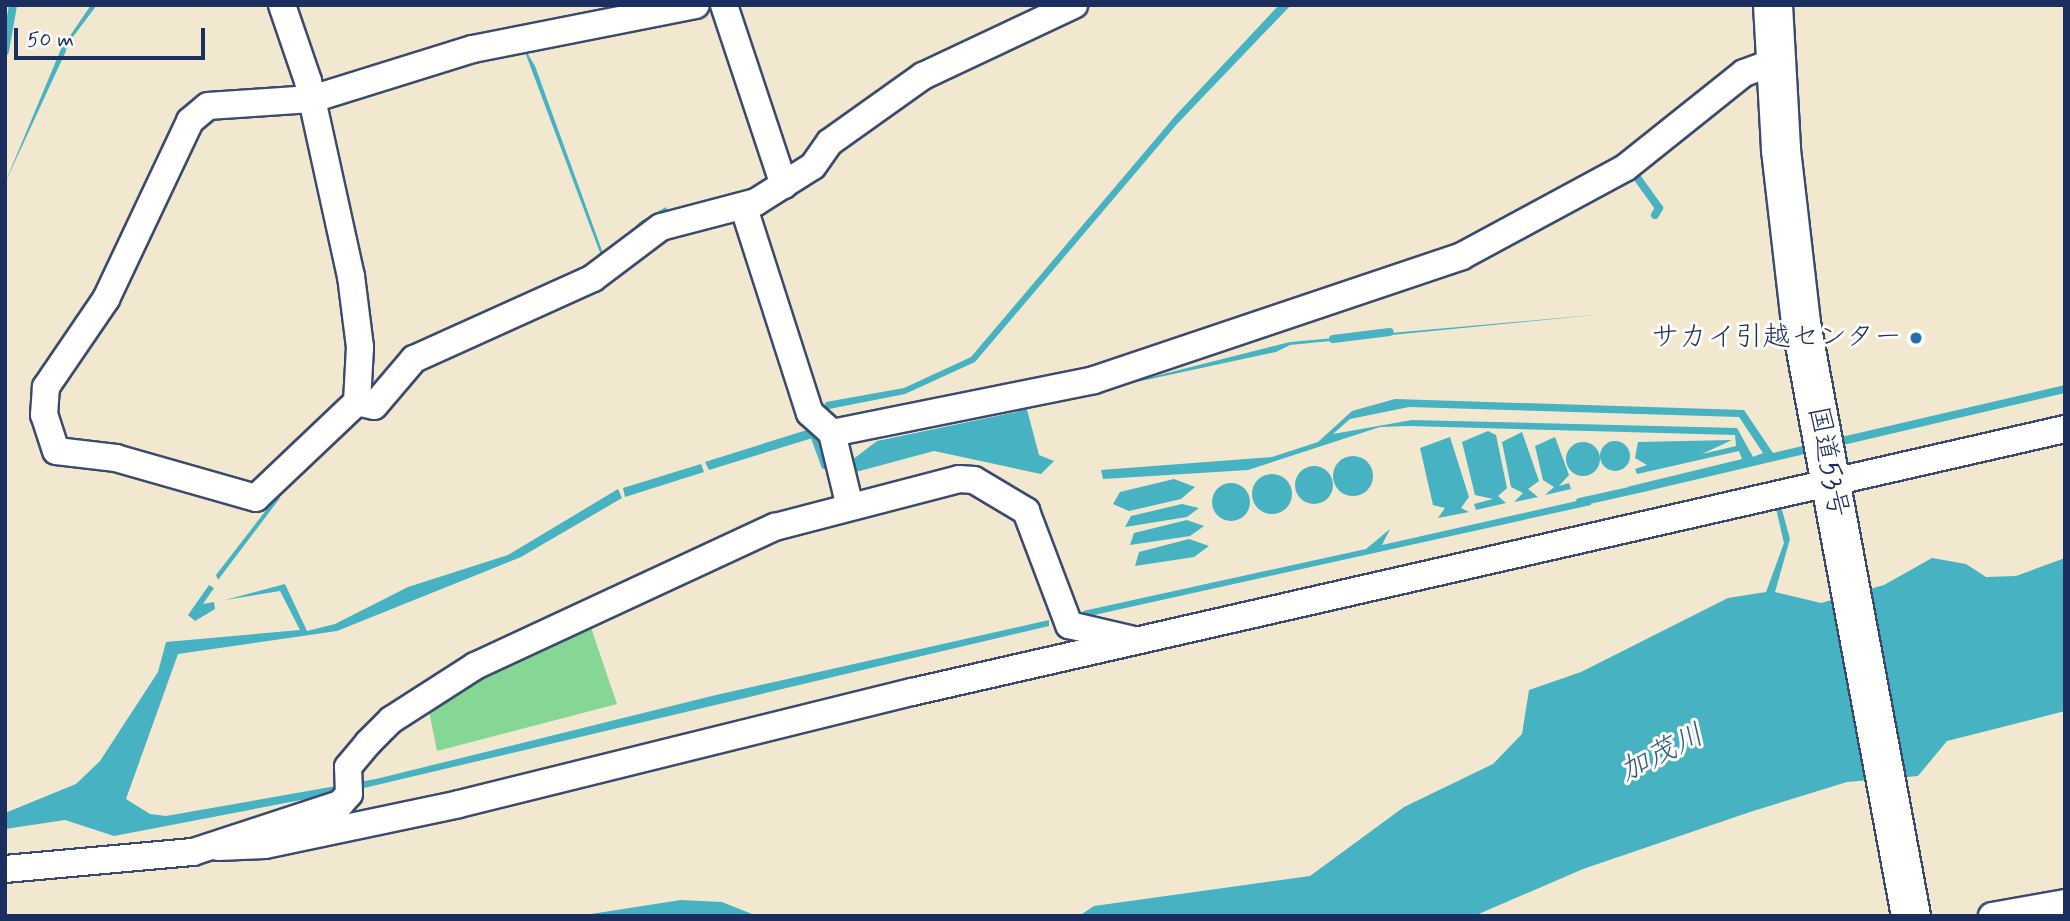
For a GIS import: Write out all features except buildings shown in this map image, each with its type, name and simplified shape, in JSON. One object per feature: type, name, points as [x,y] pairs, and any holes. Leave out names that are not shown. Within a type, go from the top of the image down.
[{"type":"highway","name":"国道53号","points":[[1773,5],[1774,62],[1794,270],[1911,916]]},
{"type":"street","points":[[282,5],[313,99],[351,276],[360,347],[357,402],[256,498],[116,458],[56,451],[44,415],[46,387],[106,299],[190,121],[208,106],[232,101],[313,99],[473,49],[696,5]]},
{"type":"street","points":[[724,5],[784,185]]},
{"type":"street","points":[[357,402],[374,406],[414,359],[593,278],[661,227],[744,208],[813,166],[830,142],[873,107],[923,76],[1074,5]]},
{"type":"street","points":[[832,433],[1094,380],[1462,256],[1625,168],[1744,73],[1774,62]]},
{"type":"street","points":[[744,208],[810,413],[832,433],[849,503]]},
{"type":"street","points":[[5,869],[218,847],[265,845],[458,804],[899,695],[1154,641],[1832,487],[2065,429]]},
{"type":"street","points":[[218,847],[340,804],[349,794],[348,767],[376,735],[475,666],[683,566],[849,503],[974,480],[1027,511],[1069,625],[1154,641]]},
{"type":"street","points":[[1992,916],[2065,903]]},
{"type":"green space","points":[[588,619],[617,704],[437,751],[427,701]]},
{"type":"water","points":[[91,5],[97,5],[72,38],[5,183],[61,49]]},
{"type":"water","points":[[1279,5],[1291,5],[1177,124],[975,362],[905,394],[829,409],[819,436],[709,470],[705,462],[810,429],[826,402],[904,388],[971,357],[1176,115]]},
{"type":"water","points":[[522,44],[535,66],[604,256],[641,221],[666,207],[668,212],[606,263],[507,305],[602,258]]},
{"type":"water","points":[[1604,314],[1290,345],[1276,352],[1104,389],[1290,342]]},
{"type":"water","points":[[2065,385],[2065,393],[1643,492],[1627,487],[1742,459],[1739,451],[1637,474],[1635,469],[1647,465],[1635,458],[1638,442],[1732,440],[1702,454],[1736,446],[1735,435],[1380,427],[1248,470],[1103,479],[1101,470],[1272,457],[1318,442],[1352,411],[1395,399],[1744,410],[1773,453]],"holes":[[[1409,407],[1739,417],[1763,453],[1753,457],[1737,428],[1412,420],[1333,434],[1350,419]]]},
{"type":"water","points":[[1025,402],[1039,455],[1054,461],[1041,474],[934,451],[852,473],[848,463],[877,441],[1016,412]]},
{"type":"water","points":[[1488,431],[1496,435],[1507,488],[1498,496],[1506,503],[1476,510],[1474,504],[1493,499],[1475,495],[1462,442]]},
{"type":"water","points":[[1522,432],[1539,481],[1528,489],[1538,497],[1514,502],[1523,493],[1511,487],[1502,442]]},
{"type":"water","points":[[1450,437],[1469,497],[1461,508],[1469,512],[1438,518],[1445,508],[1433,505],[1420,448]]},
{"type":"water","points":[[1555,437],[1569,475],[1559,486],[1569,483],[1571,489],[1545,495],[1554,487],[1543,480],[1535,446]]},
{"type":"water","points":[[1615,441],[1626,445],[1630,456],[1626,467],[1615,471],[1604,467],[1600,456],[1604,445]]},
{"type":"water","points":[[1583,442],[1595,447],[1600,459],[1595,471],[1583,476],[1571,471],[1566,459],[1571,447]]},
{"type":"water","points":[[1353,456],[1367,462],[1373,476],[1367,490],[1353,496],[1339,490],[1333,476],[1339,462]]},
{"type":"water","points":[[701,464],[704,472],[625,497],[623,488]]},
{"type":"water","points":[[1314,466],[1327,472],[1333,485],[1327,498],[1314,504],[1301,498],[1295,485],[1301,472]]},
{"type":"water","points":[[1272,474],[1280,475],[1286,480],[1291,486],[1291,502],[1286,508],[1280,513],[1272,514],[1264,513],[1258,508],[1253,502],[1252,494],[1253,486],[1258,480],[1264,475]]},
{"type":"water","points":[[1174,479],[1195,487],[1181,499],[1129,511],[1113,504],[1120,492]]},
{"type":"water","points":[[1231,483],[1244,489],[1250,502],[1244,515],[1231,521],[1218,515],[1212,502],[1218,489]]},
{"type":"water","points":[[618,489],[622,498],[521,557],[337,631],[178,654],[126,799],[150,814],[166,816],[376,779],[716,695],[1049,620],[1049,626],[364,788],[114,836],[65,820],[5,829],[5,813],[76,784],[100,761],[158,672],[166,642],[300,630],[280,591],[225,600],[285,584],[307,631],[335,624],[408,587],[508,555]]},
{"type":"water","points":[[277,496],[280,498],[218,580],[216,575]]},
{"type":"water","points":[[1590,498],[1591,505],[1085,617],[1083,611],[1366,549],[1390,529],[1382,545]]},
{"type":"water","name":"加茂川","points":[[1779,499],[1790,539],[1775,592],[1821,603],[1884,585],[1932,558],[1966,564],[1986,577],[2016,576],[2065,558],[2065,711],[1947,741],[1918,776],[1847,782],[1750,812],[1583,869],[1474,916],[1079,916],[1094,906],[1310,876],[1404,807],[1493,764],[1522,734],[1529,690],[1581,672],[1728,598],[1766,592],[1784,543],[1774,500]]},
{"type":"water","points":[[1182,504],[1199,508],[1187,517],[1125,527],[1131,516]]},
{"type":"water","points":[[1187,520],[1204,526],[1190,536],[1130,545],[1134,533]]},
{"type":"water","points":[[1189,539],[1209,546],[1194,557],[1135,566],[1139,552]]},
{"type":"water","points":[[209,585],[214,588],[203,604],[214,602],[215,609],[195,621],[188,615]]},
{"type":"water","points":[[681,900],[722,902],[757,916],[578,916]]},
{"type":"waterway","points":[[5,51],[13,5]]},
{"type":"waterway","points":[[1631,169],[1659,208],[1655,215]]},
{"type":"waterway","points":[[1333,339],[1390,332]]},
{"type":"waterway","points":[[813,432],[825,465],[834,468]]},
{"type":"waterway","points":[[1580,502],[1643,488]]},
{"type":"place","name":"サカイ引越センター","points":[[1916,338]]}]
